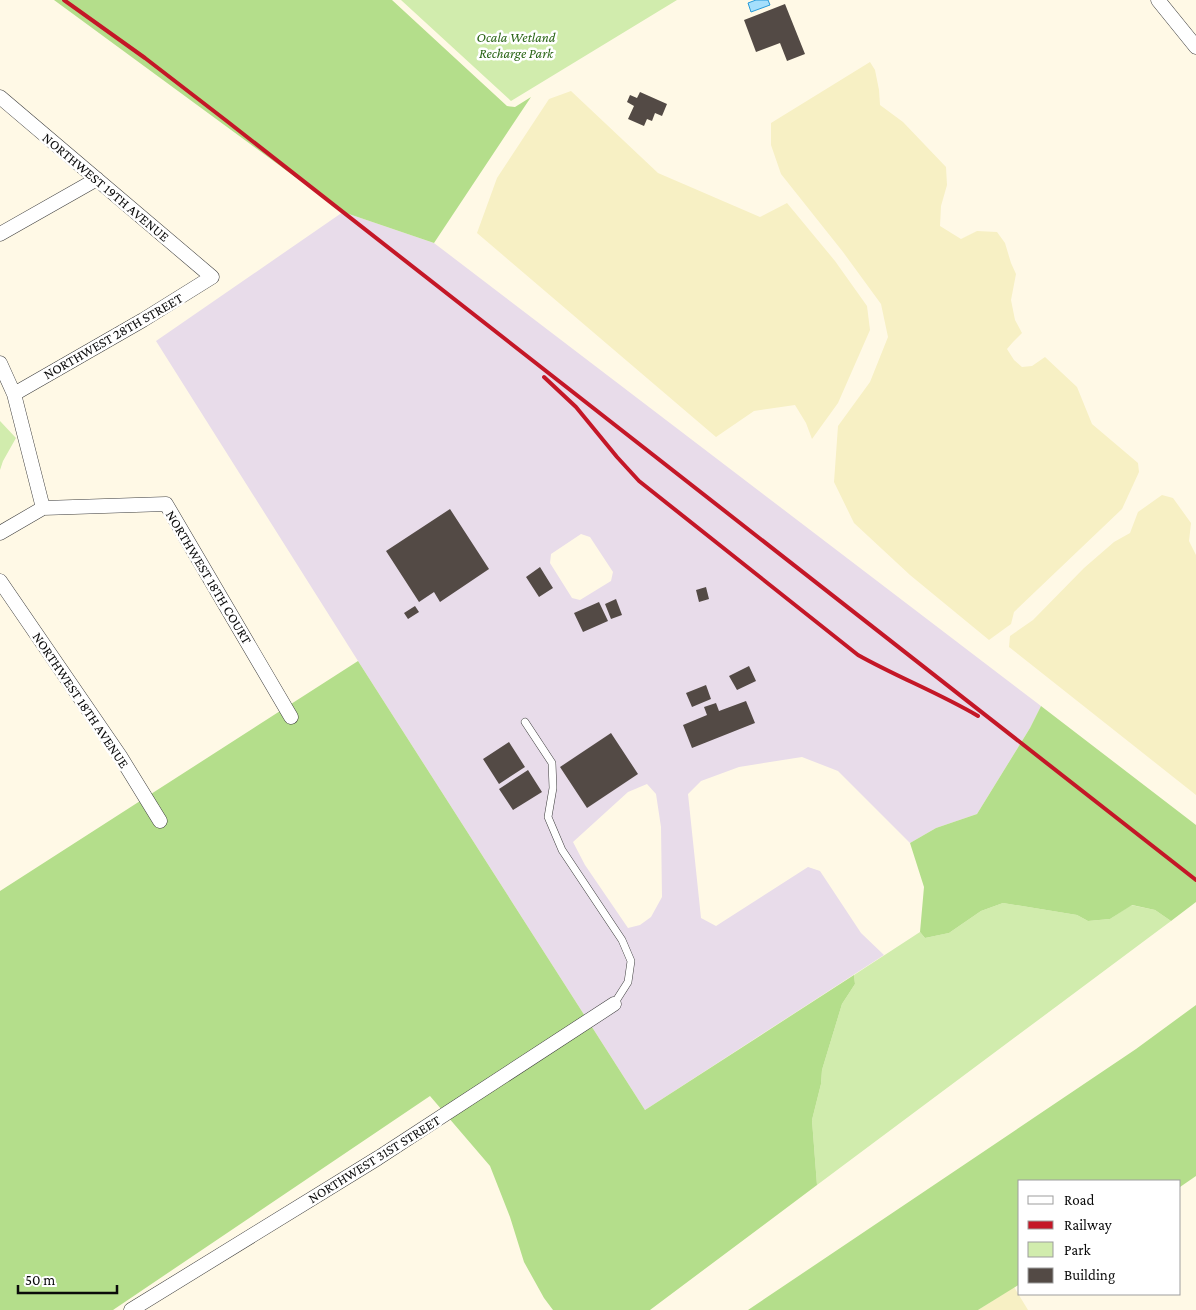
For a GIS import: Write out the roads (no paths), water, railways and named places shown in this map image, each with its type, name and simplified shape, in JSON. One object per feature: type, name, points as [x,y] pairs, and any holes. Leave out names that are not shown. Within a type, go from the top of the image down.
[{"type":"street","points":[[1158,0],[1196,48]]},
{"type":"street","name":"NORTHWEST 19TH AVENUE","points":[[0,97],[212,277]]},
{"type":"street","points":[[0,234],[97,179]]},
{"type":"street","name":"NORTHWEST 28TH STREET","points":[[14,394],[143,320],[212,277]]},
{"type":"street","points":[[0,363],[14,394],[43,508],[0,533]]},
{"type":"street","name":"NORTHWEST 18TH COURT","points":[[43,508],[166,504],[291,717]]},
{"type":"street","name":"NORTHWEST 18TH AVENUE","points":[[0,581],[120,756],[160,821]]},
{"type":"street","name":"NORTHWEST 31ST STREET","points":[[131,1310],[378,1158],[614,1004]]},
{"type":"lane","points":[[525,722],[552,763],[553,788],[548,817],[562,850],[622,940],[631,960],[628,982],[614,1004]]},
{"type":"water","points":[[756,0],[768,0],[770,5],[751,12],[748,3]]},
{"type":"railway","points":[[64,0],[145,58],[228,122],[1196,880]]},
{"type":"railway","points":[[544,377],[576,407],[639,481],[858,655],[978,716]]},
{"type":"park label","name":"Ocala Wetland Recharge Park","points":[[516,46]]}]
